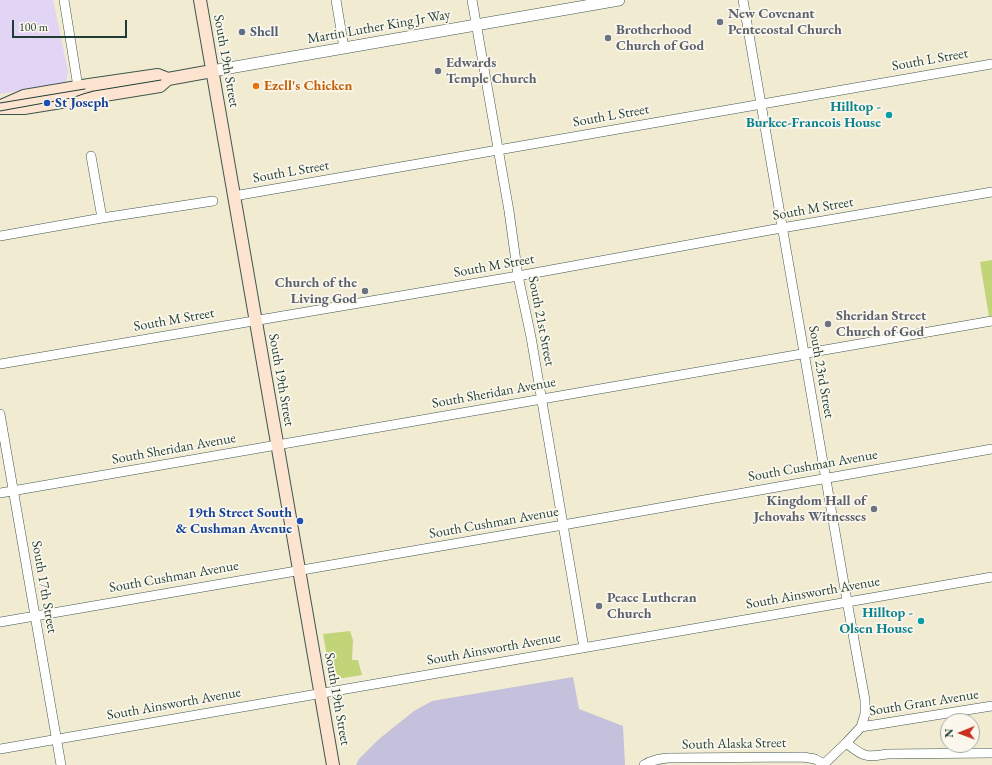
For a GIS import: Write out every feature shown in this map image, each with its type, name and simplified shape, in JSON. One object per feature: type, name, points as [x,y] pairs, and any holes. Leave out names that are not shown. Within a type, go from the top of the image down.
[{"type":"main road","name":"South 19th Street","points":[[200,0],[333,765]]},
{"type":"main road","name":"Martin Luther King Jr Way","points":[[0,108],[24,108],[160,86],[168,79],[212,71]]},
{"type":"main road","name":"Martin Luther King Jr Way","points":[[0,108],[24,96],[78,86],[158,75],[168,79]]},
{"type":"street","points":[[64,0],[80,99]]},
{"type":"street","points":[[336,0],[344,48]]},
{"type":"street","name":"South 21st Street","points":[[472,0],[509,211],[518,276],[531,337],[584,648]]},
{"type":"street","name":"Martin Luther King Jr Way","points":[[212,71],[619,0]]},
{"type":"street","name":"South 23rd Street","points":[[743,0],[865,700],[865,714],[861,727]]},
{"type":"street","name":"South L Street","points":[[234,196],[992,64]]},
{"type":"street","points":[[91,156],[102,218]]},
{"type":"street","name":"South M Street","points":[[0,364],[518,276],[992,192]]},
{"type":"street","points":[[0,236],[102,218],[213,201]]},
{"type":"street","name":"South Sheridan Avenue","points":[[0,493],[992,321]]},
{"type":"street","name":"South 17th Street","points":[[0,414],[61,765]]},
{"type":"street","name":"South Cushman Avenue","points":[[0,622],[992,449]]},
{"type":"street","name":"South Ainsworth Avenue","points":[[0,749],[992,576]]},
{"type":"street","name":"South Grant Avenue","points":[[861,727],[992,706]]},
{"type":"street","points":[[824,765],[861,727]]},
{"type":"street","points":[[846,743],[865,756],[887,754],[992,753]]},
{"type":"street","name":"South Alaska Street","points":[[644,765],[657,759],[668,758],[803,757],[815,759],[824,765]]},
{"type":"shaded area","points":[[0,0],[53,0],[68,71],[66,83],[0,94]]},
{"type":"shaded area","points":[[573,677],[579,709],[623,726],[625,765],[356,765],[359,759],[379,739],[414,711],[432,701]]},
{"type":"green space","points":[[992,260],[992,317],[989,317],[980,262]]},
{"type":"green space","points":[[350,631],[353,640],[352,660],[358,660],[362,675],[331,680],[323,634]]},
{"type":"tram line","points":[[0,111],[72,98],[94,91],[161,80]]},
{"type":"tram line","points":[[0,103],[85,89]]},
{"type":"place","name":"New Covenant Pentecostal Church","points":[[720,22]]},
{"type":"place","name":"Shell","points":[[242,32]]},
{"type":"place","name":"Brotherhood Church of God","points":[[608,38]]},
{"type":"place","name":"Edwards Temple Church","points":[[438,71]]},
{"type":"place","name":"Ezell's Chicken","points":[[256,86]]},
{"type":"place","name":"St Joseph","points":[[47,103]]},
{"type":"place","name":"Hilltop - Burkee-Francois House","points":[[889,115]]},
{"type":"place","name":"Church of the Living God","points":[[365,291]]},
{"type":"place","name":"Sheridan Street Church of God","points":[[828,324]]},
{"type":"place","name":"Kingdom Hall of Jehovahs Witnesses","points":[[874,509]]},
{"type":"place","name":"19th Street South & Cushman Avenue","points":[[300,521]]},
{"type":"place","name":"Peace Lutheran Church","points":[[599,606]]},
{"type":"place","name":"Hilltop - Olsen House","points":[[921,621]]}]
